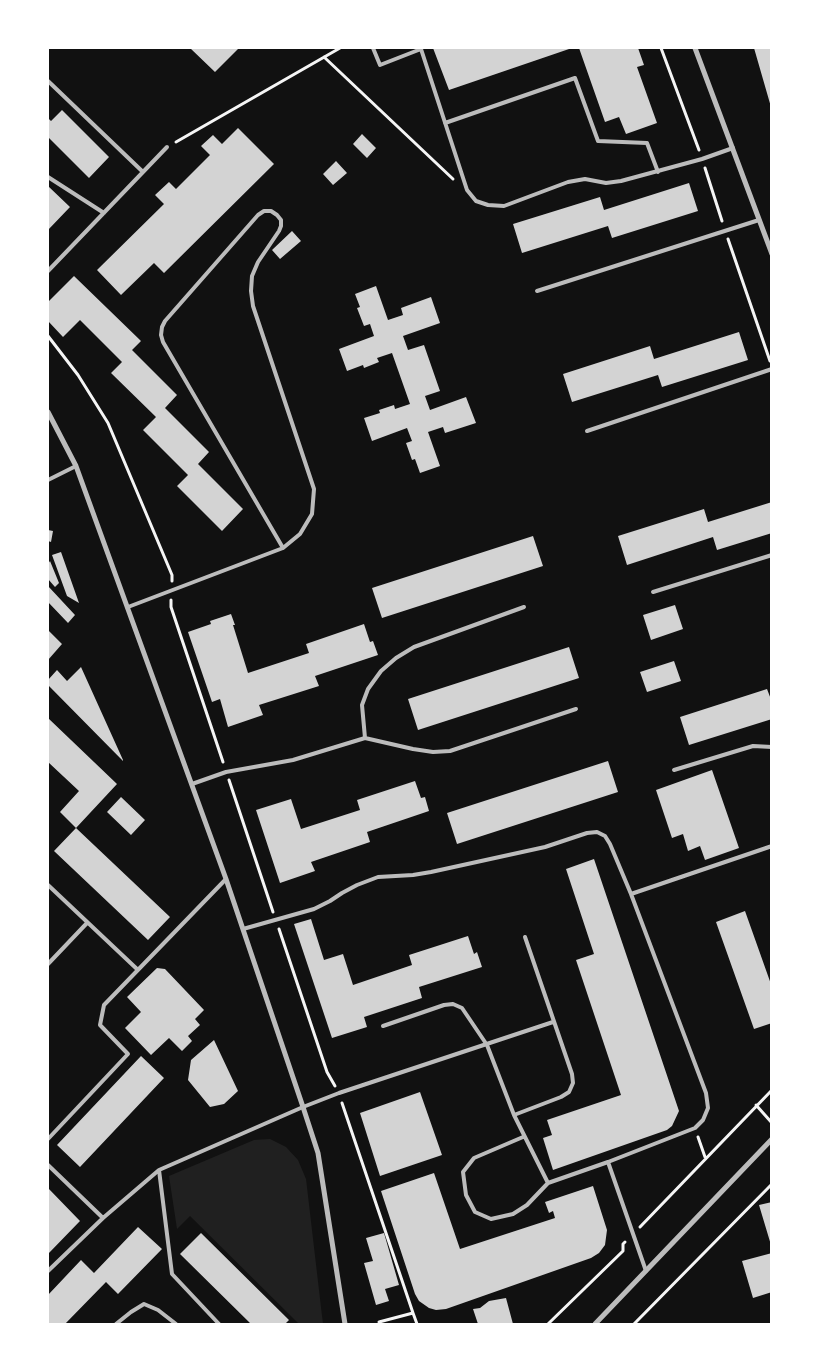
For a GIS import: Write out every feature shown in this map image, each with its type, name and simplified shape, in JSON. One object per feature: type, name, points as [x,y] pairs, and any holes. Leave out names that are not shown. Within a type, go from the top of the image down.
[{"type":"street","points":[[695,48],[772,254]]},
{"type":"street","points":[[48,412],[76,466],[128,607],[226,880],[303,1107],[318,1154],[346,1323]]},
{"type":"street","points":[[595,1324],[772,1139]]},
{"type":"lane","points":[[373,48],[380,65],[420,49],[467,190],[476,201],[488,205],[504,206],[568,182],[586,179],[606,183],[621,181],[658,172],[733,148]]},
{"type":"lane","points":[[445,123],[575,78],[598,141],[647,143],[658,172]]},
{"type":"lane","points":[[48,81],[143,172]]},
{"type":"lane","points":[[48,271],[167,147]]},
{"type":"lane","points":[[48,177],[104,213]]},
{"type":"lane","points":[[128,607],[283,548],[300,534],[312,514],[314,489],[253,306],[252,276],[258,262],[281,226],[281,220],[277,215],[271,211],[264,211],[258,215],[165,321],[161,335],[168,351],[283,548]]},
{"type":"lane","points":[[536,291],[759,220]]},
{"type":"lane","points":[[587,431],[772,367]]},
{"type":"lane","points":[[48,480],[76,466]]},
{"type":"lane","points":[[653,592],[772,555]]},
{"type":"lane","points":[[365,738],[362,705],[368,689],[382,671],[396,658],[414,647],[524,607]]},
{"type":"lane","points":[[192,784],[226,772],[293,760],[365,738],[413,749],[433,752],[450,751],[576,709]]},
{"type":"lane","points":[[674,770],[753,746],[772,747]]},
{"type":"lane","points":[[243,929],[314,909],[357,885],[378,878],[413,876],[545,847],[588,833],[597,832],[605,836],[631,894],[706,1093],[708,1108],[703,1120],[695,1128],[548,1183],[526,1205],[513,1214],[491,1219],[475,1212],[466,1195],[463,1172],[474,1158],[523,1137]]},
{"type":"lane","points":[[631,894],[772,846]]},
{"type":"lane","points":[[48,1139],[128,1054],[100,1025],[104,1005],[226,880]]},
{"type":"lane","points":[[48,885],[138,970]]},
{"type":"lane","points":[[48,964],[87,923]]},
{"type":"lane","points":[[514,1116],[561,1098],[569,1092],[573,1083],[572,1074],[525,937]]},
{"type":"lane","points":[[383,1026],[444,1005],[453,1004],[462,1008],[487,1045],[523,1137],[548,1183]]},
{"type":"lane","points":[[48,1271],[104,1218],[159,1170],[339,1093],[553,1022]]},
{"type":"lane","points":[[608,1162],[646,1271]]},
{"type":"lane","points":[[48,1165],[104,1218]]},
{"type":"lane","points":[[159,1170],[172,1274],[219,1324]]},
{"type":"lane","points":[[116,1324],[144,1304],[158,1310],[176,1324]]},
{"type":"path","points":[[167,147],[340,48]]},
{"type":"path","points":[[661,48],[702,159],[772,367]]},
{"type":"path","points":[[324,57],[447,175],[467,190]]},
{"type":"path","points":[[48,336],[78,375],[108,423],[172,575],[171,607],[327,1072],[339,1093],[417,1324]]},
{"type":"path","points":[[548,1324],[623,1251],[623,1244],[705,1157],[772,1090]]},
{"type":"path","points":[[756,1106],[772,1123]]},
{"type":"path","points":[[695,1128],[705,1157]]},
{"type":"path","points":[[634,1324],[772,1184]]},
{"type":"path","points":[[380,1324],[379,1322],[414,1313]]},
{"type":"shaded area","points":[[270,1139],[286,1147],[298,1160],[306,1179],[323,1324],[299,1324],[190,1216],[177,1229],[169,1176],[254,1140]]},
{"type":"building","points":[[190,48],[239,48],[215,72]]},
{"type":"building","points":[[433,48],[572,48],[449,90]]},
{"type":"building","points":[[579,48],[638,48],[644,65],[637,67],[657,123],[626,134],[619,117],[605,122]]},
{"type":"building","points":[[754,48],[772,48],[772,107],[771,107]]},
{"type":"building","points":[[62,110],[109,157],[89,178],[48,137],[48,118],[51,121]]},
{"type":"building","points":[[238,128],[274,164],[164,273],[154,263],[121,295],[97,270],[164,204],[155,195],[169,182],[176,189],[210,155],[201,146],[213,135],[222,144]]},
{"type":"building","points":[[362,134],[376,148],[367,158],[353,144]]},
{"type":"building","points":[[336,161],[347,173],[333,185],[323,174]]},
{"type":"building","points":[[689,183],[698,211],[612,238],[608,226],[522,253],[513,224],[600,197],[604,210]]},
{"type":"building","points":[[48,186],[70,207],[48,230]]},
{"type":"building","points":[[292,231],[301,241],[280,259],[272,250]]},
{"type":"building","points":[[74,276],[141,341],[132,350],[177,395],[165,408],[209,452],[198,464],[243,509],[222,531],[177,486],[188,475],[143,430],[156,417],[111,373],[122,362],[80,320],[63,337],[48,321],[48,302]]},
{"type":"building","points":[[376,286],[388,320],[403,315],[401,308],[431,297],[440,323],[403,336],[408,350],[424,345],[440,391],[425,396],[430,410],[466,397],[476,423],[445,433],[443,427],[428,432],[440,466],[420,473],[415,459],[412,460],[406,443],[412,441],[407,428],[372,441],[364,418],[380,413],[379,410],[394,405],[395,409],[410,404],[392,353],[377,358],[379,362],[364,368],[363,365],[347,371],[339,349],[374,336],[370,324],[364,326],[357,308],[360,307],[355,294]]},
{"type":"building","points":[[739,332],[748,360],[662,387],[658,375],[572,402],[563,374],[650,346],[654,359]]},
{"type":"building","points":[[772,502],[772,533],[717,550],[713,537],[627,565],[618,536],[704,509],[708,522]]},
{"type":"building","points":[[48,530],[53,531],[51,542],[48,541]]},
{"type":"building","points":[[533,536],[543,566],[382,618],[372,588]]},
{"type":"building","points":[[61,552],[79,603],[67,596],[52,555]]},
{"type":"building","points":[[50,561],[59,583],[55,587],[48,579],[48,564]]},
{"type":"building","points":[[48,586],[75,615],[68,623],[48,602]]},
{"type":"building","points":[[675,605],[683,629],[651,640],[643,615]]},
{"type":"building","points":[[231,614],[248,673],[309,653],[306,644],[364,624],[370,642],[373,641],[378,655],[315,676],[319,686],[259,705],[263,715],[228,727],[220,699],[212,702],[188,632],[211,624],[210,621]]},
{"type":"building","points":[[48,630],[62,644],[48,660]]},
{"type":"building","points":[[569,647],[579,678],[418,730],[408,699]]},
{"type":"building","points":[[674,661],[681,681],[647,692],[640,672]]},
{"type":"building","points":[[81,667],[123,761],[48,685],[48,680],[57,670],[67,681]]},
{"type":"building","points":[[767,689],[772,702],[772,719],[689,745],[680,717]]},
{"type":"building","points":[[48,718],[117,784],[76,828],[60,812],[79,791],[48,762]]},
{"type":"building","points":[[608,761],[618,792],[457,844],[447,813]]},
{"type":"building","points":[[712,770],[739,848],[705,860],[700,846],[688,851],[683,834],[672,838],[656,790]]},
{"type":"building","points":[[415,781],[421,798],[425,797],[429,811],[367,832],[370,842],[311,862],[315,871],[280,883],[256,810],[291,799],[301,829],[360,810],[357,800]]},
{"type":"building","points":[[121,797],[145,820],[131,835],[107,812]]},
{"type":"building","points":[[76,828],[170,917],[148,940],[54,851]]},
{"type":"building","points":[[594,859],[679,1111],[672,1126],[667,1130],[553,1170],[543,1138],[552,1135],[547,1120],[621,1095],[576,960],[594,954],[566,869]]},
{"type":"building","points":[[745,911],[772,987],[772,1023],[754,1029],[716,922]]},
{"type":"building","points":[[311,919],[324,960],[343,954],[353,985],[412,965],[409,955],[468,936],[474,954],[477,952],[482,967],[419,987],[422,998],[364,1017],[367,1027],[332,1038],[294,924]]},
{"type":"building","points":[[157,968],[165,969],[204,1010],[195,1019],[200,1025],[188,1036],[192,1041],[182,1051],[169,1038],[151,1055],[125,1028],[141,1012],[127,997]]},
{"type":"building","points":[[214,1040],[238,1091],[224,1104],[210,1107],[188,1080],[191,1060]]},
{"type":"building","points":[[141,1056],[164,1078],[80,1167],[57,1145]]},
{"type":"building","points":[[420,1092],[442,1155],[380,1176],[360,1113]]},
{"type":"building","points":[[434,1173],[460,1249],[555,1218],[553,1211],[549,1213],[545,1202],[593,1186],[607,1230],[605,1245],[599,1253],[591,1258],[446,1309],[436,1310],[429,1308],[419,1301],[415,1294],[381,1191]]},
{"type":"building","points":[[48,1188],[80,1221],[48,1254]]},
{"type":"building","points":[[772,1202],[772,1245],[771,1245],[759,1205]]},
{"type":"building","points":[[138,1227],[162,1249],[118,1294],[106,1282],[65,1324],[48,1324],[48,1295],[81,1260],[94,1273]]},
{"type":"building","points":[[201,1233],[289,1320],[285,1324],[251,1324],[180,1254]]},
{"type":"building","points":[[384,1233],[399,1285],[385,1289],[389,1301],[376,1305],[364,1263],[373,1261],[366,1238]]},
{"type":"building","points":[[772,1253],[772,1292],[753,1298],[742,1261]]},
{"type":"building","points":[[506,1298],[513,1324],[478,1324],[473,1309],[480,1308],[489,1301]]}]
